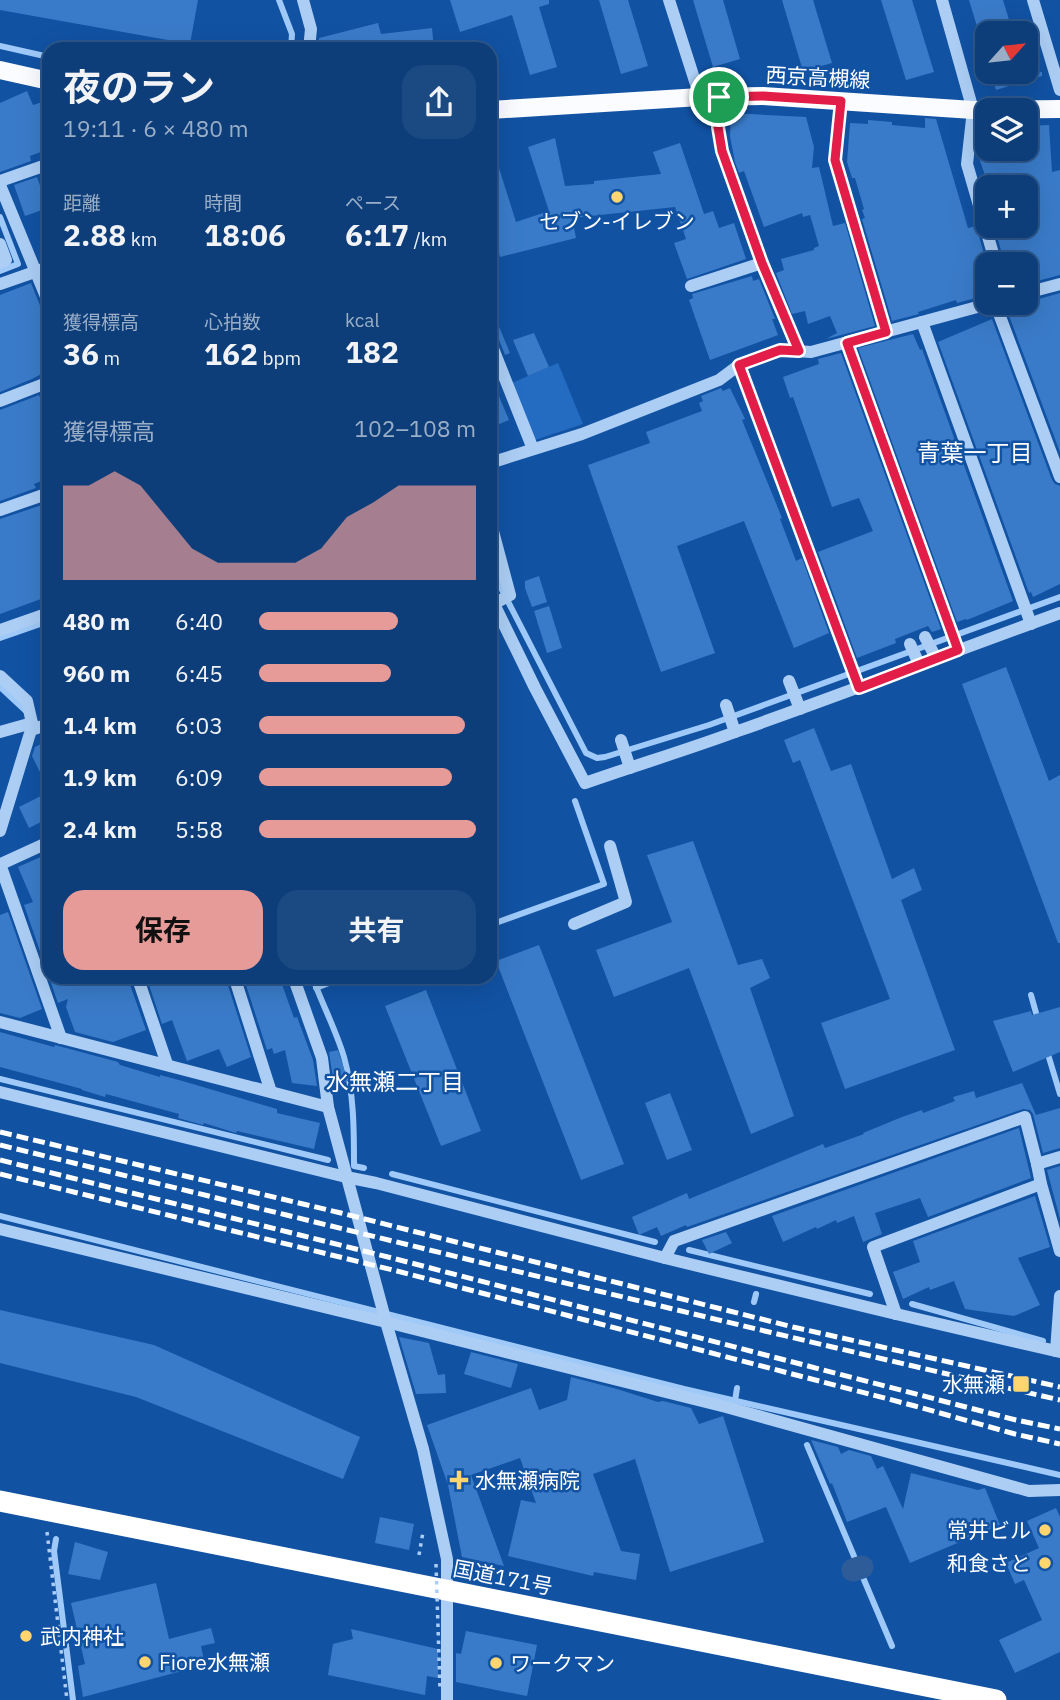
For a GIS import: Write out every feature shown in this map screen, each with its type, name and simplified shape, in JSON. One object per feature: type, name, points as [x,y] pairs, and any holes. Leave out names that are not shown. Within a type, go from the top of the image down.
[{"type":"highway","name":"国道171号","points":[[0,1501],[996,1700]]},
{"type":"main road","points":[[0,70],[42,79]]},
{"type":"main road","name":"西京高槻線","points":[[497,110],[700,97],[763,96],[974,110],[1060,109]]},
{"type":"street","points":[[303,0],[312,29],[310,42]]},
{"type":"street","points":[[669,0],[700,97]]},
{"type":"street","points":[[942,0],[974,110],[967,164],[993,252]]},
{"type":"street","points":[[1033,0],[1060,90]]},
{"type":"street","points":[[719,97],[718,127],[722,151],[762,263],[799,351]]},
{"type":"street","points":[[841,101],[835,160],[886,332]]},
{"type":"street","points":[[42,166],[0,183],[42,289]]},
{"type":"street","points":[[0,244],[6,260],[0,263]]},
{"type":"street","points":[[691,286],[762,263]]},
{"type":"street","points":[[0,284],[42,269]]},
{"type":"street","points":[[1038,290],[1060,284]]},
{"type":"street","points":[[497,461],[582,434],[719,380],[739,365],[780,350],[811,352],[975,308]]},
{"type":"street","points":[[998,315],[1060,477]]},
{"type":"street","points":[[922,322],[1031,623]]},
{"type":"street","points":[[847,343],[958,649]]},
{"type":"street","points":[[497,359],[533,449]]},
{"type":"street","points":[[739,365],[859,688]]},
{"type":"street","points":[[0,401],[42,385]]},
{"type":"street","points":[[0,510],[42,495]]},
{"type":"street","points":[[497,546],[510,594],[497,602]]},
{"type":"street","points":[[497,613],[585,783],[859,688],[935,657],[1060,613]]},
{"type":"street","points":[[0,630],[42,615]]},
{"type":"street","points":[[925,637],[935,657]]},
{"type":"street","points":[[910,644],[919,663]]},
{"type":"street","points":[[0,676],[27,701],[32,726],[0,831]]},
{"type":"street","points":[[789,681],[800,708]]},
{"type":"street","points":[[726,705],[735,731]]},
{"type":"street","points":[[0,732],[42,725]]},
{"type":"street","points":[[621,740],[629,766]]},
{"type":"street","points":[[42,845],[0,864],[42,984]]},
{"type":"street","points":[[574,924],[626,902],[610,846]]},
{"type":"street","points":[[42,984],[61,1038]]},
{"type":"street","points":[[140,984],[167,1064]]},
{"type":"street","points":[[237,984],[271,1092]]},
{"type":"street","points":[[296,984],[322,1058],[328,1107],[423,1449],[447,1559],[447,1700]]},
{"type":"street","points":[[0,1022],[328,1107]]},
{"type":"street","points":[[0,1092],[401,1189],[666,1258],[1058,1351],[1060,1296]]},
{"type":"street","points":[[666,1258],[674,1241],[1025,1116],[1060,1251]]},
{"type":"street","points":[[1037,1164],[1060,1157]]},
{"type":"street","points":[[896,1314],[873,1247],[1041,1184]]},
{"type":"street","points":[[0,1229],[726,1407],[1029,1492],[1060,1490]]},
{"type":"path","points":[[44,1510],[67,1700]]},
{"type":"path","points":[[436,1564],[440,1689],[454,1700]]},
{"type":"shaded area","points":[[558,363],[583,424],[535,440],[512,383]]},
{"type":"building","points":[[0,0],[198,0],[190,42],[0,10]]},
{"type":"building","points":[[450,0],[549,0],[549,4],[539,7],[557,67],[530,75],[512,15],[460,32]]},
{"type":"building","points":[[599,0],[628,0],[648,66],[621,74]]},
{"type":"building","points":[[693,0],[723,0],[740,59],[713,67]]},
{"type":"building","points":[[782,0],[813,0],[832,63],[803,71]]},
{"type":"building","points":[[881,0],[912,0],[934,72],[906,80]]},
{"type":"building","points":[[969,0],[1003,0],[1009,21],[975,21]]},
{"type":"building","points":[[378,23],[381,34],[432,28],[433,42],[319,42],[319,38]]},
{"type":"building","points":[[994,84],[1016,84],[996,90]]},
{"type":"building","points":[[27,91],[33,105],[42,102],[42,152],[30,156],[31,161],[0,172],[0,103]]},
{"type":"building","points":[[731,113],[806,117],[814,147],[812,168],[819,167],[833,226],[845,223],[875,326],[826,339],[837,333],[830,316],[808,324],[805,311],[792,314],[776,273],[784,270],[781,259],[814,250],[819,246],[810,215],[803,217],[802,213],[764,227],[744,171],[739,173],[735,162],[730,136]]},
{"type":"building","points":[[925,118],[936,119],[968,228],[975,226],[975,238],[979,238],[984,252],[975,252],[975,298],[957,303],[956,300],[892,321],[862,219],[865,218],[864,209],[847,162],[850,123],[868,124],[868,120],[925,128]]},
{"type":"building","points":[[1038,125],[1049,125],[1052,172],[1060,170],[1060,275],[1038,281],[1038,252],[1002,252],[997,238],[1038,238],[1038,175],[985,175],[980,161],[1038,161]]},
{"type":"building","points":[[555,138],[565,186],[661,174],[653,152],[680,143],[704,214],[713,211],[719,228],[734,223],[746,259],[687,279],[674,243],[686,239],[675,207],[572,218],[576,238],[500,257],[497,246],[497,162],[516,222],[549,211],[528,147]]},
{"type":"building","points":[[37,177],[42,191],[42,210],[25,216],[14,185]]},
{"type":"building","points":[[752,276],[753,281],[759,279],[775,319],[772,319],[778,335],[710,360],[689,300],[693,298],[692,294]]},
{"type":"building","points":[[31,283],[42,309],[42,374],[0,392],[0,295]]},
{"type":"building","points":[[1060,293],[1060,452],[1009,315],[1038,315],[1039,299]]},
{"type":"building","points":[[992,319],[1052,480],[1060,486],[1060,584],[1033,597],[1031,592],[1029,593],[938,342]]},
{"type":"building","points":[[497,322],[510,353],[505,355],[498,337]]},
{"type":"building","points":[[534,333],[549,367],[528,376],[513,340]]},
{"type":"building","points":[[913,334],[920,350],[922,349],[1013,601],[957,622],[858,348]]},
{"type":"building","points":[[841,353],[941,629],[932,632],[928,626],[895,639],[896,643],[857,658],[818,552],[873,531],[859,498],[832,507],[793,397],[790,398],[783,377],[819,364],[818,359]]},
{"type":"building","points":[[721,388],[723,391],[730,388],[745,419],[742,420],[782,518],[780,519],[796,561],[802,558],[829,633],[794,648],[744,521],[677,546],[715,653],[661,672],[588,465],[650,443],[646,432],[702,411],[699,403],[703,401],[701,396]]},
{"type":"building","points":[[497,392],[509,420],[497,425]]},
{"type":"building","points":[[39,395],[42,402],[42,481],[34,484],[36,488],[0,501],[0,410]]},
{"type":"building","points":[[42,505],[42,599],[0,614],[0,519]]},
{"type":"building","points":[[539,576],[547,602],[532,607],[525,581]]},
{"type":"building","points":[[549,606],[562,648],[547,653],[534,611]]},
{"type":"building","points":[[1006,667],[1049,781],[1060,775],[1060,943],[962,684]]},
{"type":"building","points":[[814,728],[831,771],[851,764],[892,879],[914,868],[922,890],[901,900],[955,1050],[845,1089],[821,1023],[890,999],[800,760],[793,763],[784,740]]},
{"type":"building","points":[[42,744],[42,776],[32,756],[35,747]]},
{"type":"building","points":[[42,796],[42,822],[29,828],[19,807]]},
{"type":"building","points":[[693,841],[738,965],[762,959],[770,978],[750,988],[794,1116],[751,1134],[689,968],[614,997],[596,950],[672,922],[647,855]]},
{"type":"building","points":[[42,856],[42,957],[24,905],[33,902],[18,867]]},
{"type":"building","points":[[8,912],[42,1009],[20,1018],[0,1013],[0,915]]},
{"type":"building","points":[[539,945],[624,1164],[581,1180],[497,961]]},
{"type":"building","points":[[51,984],[130,984],[146,1030],[113,1042],[75,1032],[66,1007],[68,999],[58,1003]]},
{"type":"building","points":[[228,984],[251,1057],[227,1067],[219,1049],[187,1061],[172,1020],[162,1024],[149,985]]},
{"type":"building","points":[[246,984],[282,984],[313,1060],[317,1086],[292,1083],[285,1050],[274,1054],[272,1048],[267,1050]]},
{"type":"building","points":[[426,990],[481,1131],[441,1146],[385,1006]]},
{"type":"building","points":[[1060,1007],[1060,1052],[1013,1072],[993,1021],[1031,1011],[1032,1015]]},
{"type":"building","points":[[0,1032],[118,1062],[120,1065],[160,1077],[277,1109],[277,1113],[320,1123],[314,1149],[237,1131],[236,1133],[204,1123],[203,1125],[178,1118],[179,1114],[106,1094],[105,1097],[0,1067]]},
{"type":"building","points":[[338,1050],[348,1081],[334,1085],[329,1052]]},
{"type":"building","points":[[1022,1083],[1036,1115],[1060,1108],[1060,1148],[1043,1153],[1033,1114],[1030,1110],[1023,1109],[687,1227],[686,1225],[661,1236],[657,1227],[639,1235],[632,1217],[687,1193],[689,1199],[823,1144],[825,1148],[902,1117],[922,1110],[923,1113],[955,1101],[953,1097],[974,1091],[976,1098]]},
{"type":"building","points":[[670,1093],[692,1150],[667,1160],[645,1103]]},
{"type":"building","points":[[1019,1128],[1031,1178],[928,1217],[920,1198],[875,1213],[882,1234],[863,1242],[854,1216],[837,1223],[836,1220],[817,1229],[816,1227],[783,1242],[772,1216]]},
{"type":"building","points":[[1060,1166],[1060,1219],[1047,1170]]},
{"type":"building","points":[[1035,1196],[1050,1247],[1018,1258],[1040,1305],[1014,1316],[965,1309],[954,1281],[930,1290],[929,1287],[903,1299],[893,1272],[920,1262],[913,1241]]},
{"type":"building","points":[[726,1232],[732,1243],[709,1254],[702,1240]]},
{"type":"building","points":[[0,1310],[154,1345],[360,1437],[343,1479],[136,1397],[0,1363]]},
{"type":"building","points":[[399,1337],[429,1343],[438,1375],[445,1374],[446,1393],[416,1394]]},
{"type":"building","points":[[471,1352],[518,1364],[511,1388],[464,1374]]},
{"type":"building","points":[[571,1377],[658,1402],[691,1408],[699,1424],[723,1416],[764,1542],[670,1572],[635,1459],[593,1474],[621,1551],[640,1554],[636,1580],[594,1572],[593,1576],[508,1556],[521,1500],[536,1503],[520,1458],[471,1475],[504,1566],[462,1557],[448,1485],[427,1425],[531,1388],[539,1410],[567,1400]]},
{"type":"building","points":[[811,1440],[838,1447],[841,1454],[849,1450],[871,1456],[877,1469],[883,1466],[903,1509],[911,1473],[978,1490],[985,1488],[1000,1525],[910,1563],[886,1507],[847,1522]]},
{"type":"building","points":[[1056,1508],[1060,1517],[1060,1652],[1015,1673],[999,1640],[1042,1620],[1024,1580],[1015,1584],[1006,1563],[1039,1548],[1027,1521]]},
{"type":"building","points":[[380,1517],[414,1524],[409,1550],[375,1543]]},
{"type":"building","points":[[75,1542],[108,1552],[100,1580],[68,1574]]},
{"type":"building","points":[[156,1583],[169,1639],[211,1628],[215,1643],[201,1646],[205,1665],[83,1697],[78,1666],[85,1664],[71,1603]]},
{"type":"building","points":[[351,1629],[438,1649],[438,1678],[427,1676],[425,1695],[328,1675],[333,1644],[353,1639]]},
{"type":"building","name":"ワークマン","points":[[466,1631],[537,1645],[527,1696],[456,1682],[456,1653],[461,1654]]},
{"type":"waterway","points":[[279,0],[292,34],[291,42]]},
{"type":"waterway","points":[[0,46],[42,55]]},
{"type":"waterway","points":[[0,217],[18,264],[0,271]]},
{"type":"waterway","points":[[497,578],[586,753],[597,758],[709,725],[1060,597]]},
{"type":"waterway","points":[[0,638],[42,623]]},
{"type":"waterway","points":[[0,687],[27,712]]},
{"type":"waterway","points":[[497,922],[604,884],[575,801]]},
{"type":"waterway","points":[[315,984],[337,1037],[347,1071],[352,1098],[354,1166],[364,1168]]},
{"type":"waterway","points":[[316,988],[326,984]]},
{"type":"waterway","points":[[1031,995],[1038,1020]]},
{"type":"waterway","points":[[1047,1051],[1060,1094]]},
{"type":"waterway","points":[[0,1079],[328,1160]]},
{"type":"waterway","points":[[392,1174],[655,1242]]},
{"type":"waterway","points":[[0,1216],[684,1389],[1060,1475]]},
{"type":"waterway","points":[[689,1250],[870,1294]]},
{"type":"waterway","points":[[754,1302],[756,1294]]},
{"type":"waterway","points":[[912,1304],[1043,1341]]},
{"type":"waterway","points":[[735,1401],[737,1388]]},
{"type":"waterway","points":[[807,1445],[892,1646]]},
{"type":"waterway","points":[[56,1539],[54,1551],[73,1700]]},
{"type":"waterway","points":[[853,1570],[862,1567]]},
{"type":"railway","points":[[0,1132],[341,1213],[793,1327],[1060,1387]]},
{"type":"railway","points":[[0,1145],[1060,1400]]},
{"type":"railway","points":[[0,1160],[1060,1429]]},
{"type":"railway","points":[[0,1174],[397,1271],[1060,1444]]},
{"type":"place","name":"セブン-イレブン","points":[[617,197]]},
{"type":"place","name":"水無瀬","points":[[1021,1384]]},
{"type":"place","name":"水無瀬病院","points":[[459,1480]]},
{"type":"place","name":"常井ビル","points":[[1045,1530]]},
{"type":"place","name":"和食さと","points":[[1045,1563]]},
{"type":"place","name":"武内神社","points":[[26,1636]]},
{"type":"place","name":"Fiore水無瀬","points":[[145,1662]]},
{"type":"place","name":"ワークマン","points":[[496,1663]]},
{"type":"district","name":"青葉一丁目","points":[[975,452]]},
{"type":"district","name":"水無瀬二丁目","points":[[395,1081]]},
{"type":"route","points":[[763,96],[841,101],[835,160],[886,332],[847,343],[958,650],[859,688],[739,365],[780,350],[799,351],[762,263],[722,151],[718,127],[719,97],[763,96]]}]
